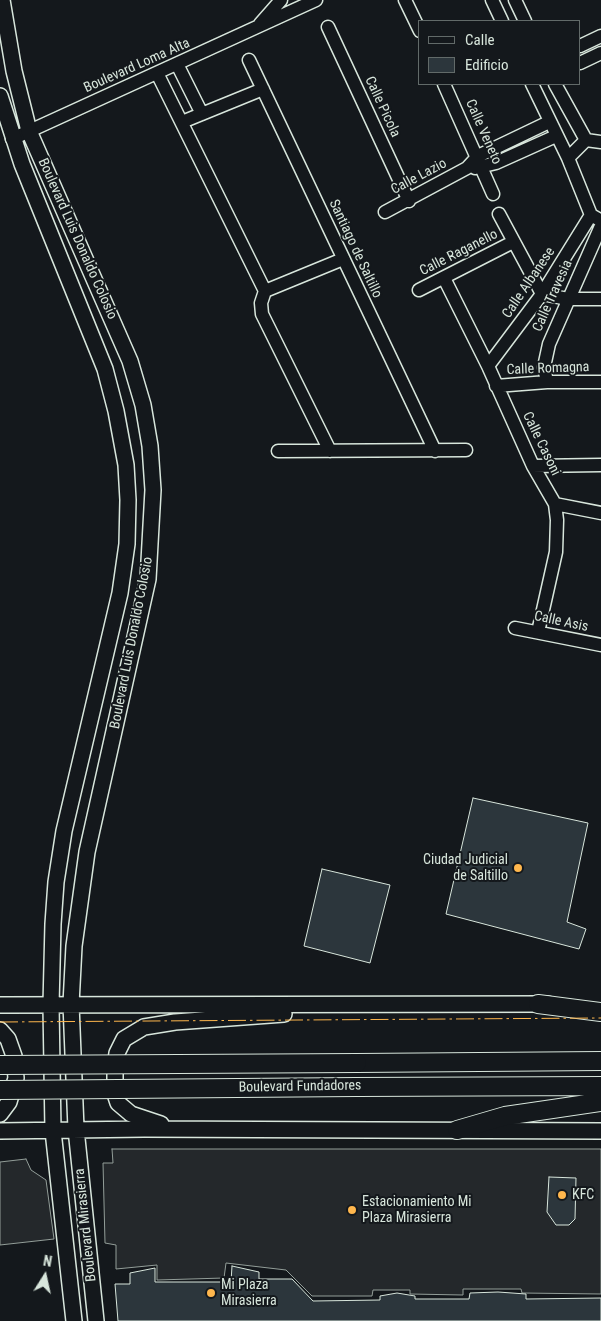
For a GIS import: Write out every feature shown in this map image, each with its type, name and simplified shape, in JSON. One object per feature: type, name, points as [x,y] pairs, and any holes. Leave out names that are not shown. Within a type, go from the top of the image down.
[{"type":"highway","points":[[538,1004],[601,1012]]},
{"type":"highway","name":"Boulevard Fundadores","points":[[0,1064],[601,1061]]},
{"type":"highway","name":"Boulevard Fundadores","points":[[0,1090],[601,1086]]},
{"type":"highway","points":[[458,1130],[505,1116],[601,1102]]},
{"type":"main road","name":"Boulevard Luis Donaldo Colosio","points":[[2,0],[14,72],[29,131],[130,361],[143,405],[150,446],[153,490],[152,535],[146,588],[87,852],[76,927],[71,1004],[76,1129]]},
{"type":"main road","name":"Boulevard Luis Donaldo Colosio","points":[[0,96],[12,138],[105,369],[124,456],[128,500],[127,544],[120,593],[60,859],[53,924],[51,1005],[53,1131]]},
{"type":"main road","points":[[0,1004],[358,1006],[601,1003]]},
{"type":"main road","points":[[178,1129],[131,1114],[118,1103],[114,1081],[117,1053],[124,1039],[133,1032],[144,1027],[175,1022],[309,1013],[358,1006]]},
{"type":"main road","points":[[0,1030],[8,1039],[14,1056],[16,1078],[9,1102],[0,1114]]},
{"type":"main road","points":[[0,1131],[76,1129],[601,1130]]},
{"type":"main road","name":"Boulevard Mirasierra","points":[[76,1129],[96,1321]]},
{"type":"main road","name":"Boulevard Mirasierra","points":[[53,1131],[74,1321]]},
{"type":"street","name":"Boulevard Loma Alta","points":[[257,28],[280,0]]},
{"type":"street","name":"Boulevard Loma Alta","points":[[12,138],[316,0]]},
{"type":"street","points":[[405,0],[418,27]]},
{"type":"street","points":[[492,0],[502,20]]},
{"type":"street","points":[[515,0],[525,20]]},
{"type":"street","name":"Calle Picola","points":[[328,27],[409,200]]},
{"type":"street","points":[[581,46],[601,36]]},
{"type":"street","points":[[581,63],[601,53]]},
{"type":"street","name":"Santiago de Saltillo","points":[[249,60],[435,450]]},
{"type":"street","points":[[177,64],[202,114]]},
{"type":"street","points":[[158,73],[265,291],[261,303],[262,314],[330,450]]},
{"type":"street","name":"Calle Veneto","points":[[444,85],[493,194]]},
{"type":"street","points":[[535,85],[556,136],[596,218]]},
{"type":"street","points":[[556,85],[586,140]]},
{"type":"street","points":[[182,122],[263,89]]},
{"type":"street","name":"Calle Lazio","points":[[385,212],[480,162],[550,122]]},
{"type":"street","name":"Calle Lazio","points":[[480,162],[556,136]]},
{"type":"street","points":[[586,140],[601,142]]},
{"type":"street","points":[[568,158],[586,140]]},
{"type":"street","points":[[499,214],[542,294],[568,299],[601,300]]},
{"type":"street","name":"Calle Albanese","points":[[488,366],[596,218]]},
{"type":"street","name":"Calle Travesia","points":[[547,382],[544,367],[548,344],[601,226]]},
{"type":"street","name":"Calle Raganello","points":[[419,290],[513,242]]},
{"type":"street","points":[[265,291],[344,259]]},
{"type":"street","name":"Calle Casoni","points":[[444,278],[488,366],[533,466],[555,504],[558,520],[556,552],[538,632]]},
{"type":"street","name":"Calle Romagna","points":[[496,386],[547,382],[601,382]]},
{"type":"street","points":[[278,451],[466,450]]},
{"type":"street","points":[[533,466],[601,465]]},
{"type":"street","points":[[555,504],[601,513]]},
{"type":"street","name":"Calle Asis","points":[[515,628],[601,645]]},
{"type":"shaded area","name":"Estacionamiento Mi Plaza Mirasierra","points":[[112,1149],[601,1149],[601,1294],[522,1293],[521,1289],[463,1289],[463,1295],[410,1294],[410,1290],[373,1290],[372,1296],[312,1296],[286,1270],[226,1263],[224,1278],[157,1280],[157,1265],[116,1269],[116,1245],[105,1243],[103,1163],[113,1163]]},
{"type":"shaded area","points":[[26,1159],[31,1170],[46,1180],[54,1239],[0,1245],[0,1162]]},
{"type":"building","name":"Ciudad Judicial de Saltillo","points":[[473,798],[588,823],[567,922],[586,929],[579,949],[446,914]]},
{"type":"building","points":[[322,869],[390,885],[370,963],[304,946]]},
{"type":"building","name":"KFC","points":[[549,1177],[576,1178],[575,1219],[569,1225],[556,1225],[547,1212]]},
{"type":"building","name":"Mi Plaza Mirasierra","points":[[232,1266],[259,1272],[259,1279],[292,1279],[313,1301],[380,1300],[380,1296],[397,1293],[415,1296],[415,1299],[469,1299],[470,1293],[498,1292],[526,1294],[526,1299],[601,1298],[601,1321],[118,1321],[115,1284],[130,1284],[130,1273],[155,1268],[155,1282],[231,1282]]},
{"type":"power","points":[[0,1022],[601,1018]]},
{"type":"place","name":"Ciudad Judicial de Saltillo","points":[[518,868]]},
{"type":"place","name":"KFC","points":[[562,1195]]},
{"type":"place","name":"Estacionamiento Mi Plaza Mirasierra","points":[[352,1210]]},
{"type":"place","name":"Mi Plaza Mirasierra","points":[[211,1293]]}]
